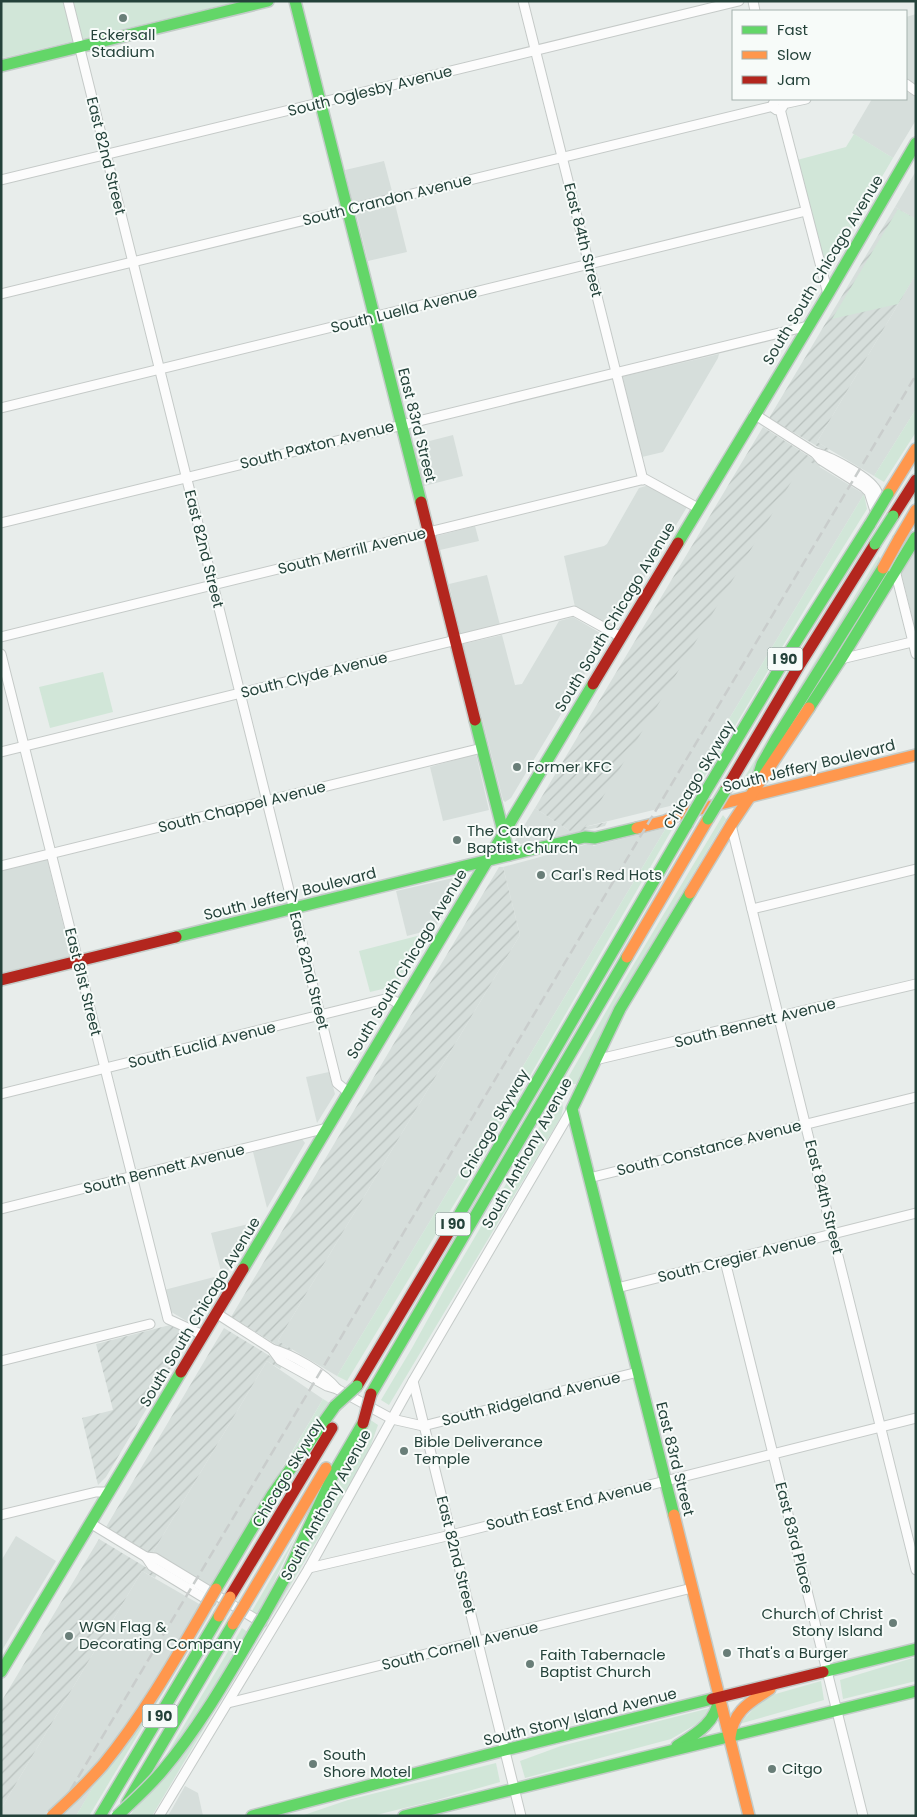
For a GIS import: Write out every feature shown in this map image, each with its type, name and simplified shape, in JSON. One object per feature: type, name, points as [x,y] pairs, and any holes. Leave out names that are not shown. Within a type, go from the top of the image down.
[{"type":"main road","points":[[1,66],[268,1]]},
{"type":"main road","name":"East 83rd Street","points":[[296,1],[509,855]]},
{"type":"main road","name":"South South Chicago Avenue","points":[[2,1668],[203,1336],[754,414],[828,294],[916,144]]},
{"type":"main road","name":"Chicago Skyway","points":[[100,1816],[339,1409],[357,1386],[703,796],[785,659],[916,450]]},
{"type":"main road","name":"Chicago Skyway","points":[[118,1816],[233,1624],[359,1421],[371,1394],[800,664],[916,480]]},
{"type":"main road","points":[[752,795],[759,771],[776,739],[883,568],[916,510]]},
{"type":"main road","name":"South Anthony Avenue","points":[[572,1109],[620,1009],[731,825],[841,659],[916,537]]},
{"type":"main road","name":"South Jeffery Boulevard","points":[[1,980],[585,837],[594,831],[664,813],[680,814],[916,755]]},
{"type":"main road","name":"East 83rd Street","points":[[572,1109],[749,1816]]},
{"type":"main road","points":[[52,1816],[83,1787],[120,1745],[143,1712],[272,1495],[339,1409]]},
{"type":"main road","points":[[118,1816],[163,1769],[188,1738],[210,1705],[288,1572],[359,1421]]},
{"type":"main road","name":"South Stony Island Avenue","points":[[252,1816],[291,1811],[505,1750],[916,1649]]},
{"type":"main road","points":[[730,1738],[732,1723],[743,1708],[778,1683]]},
{"type":"main road","points":[[404,1816],[730,1738],[916,1691]]},
{"type":"main road","points":[[665,1753],[698,1731],[716,1716],[719,1698]]},
{"type":"street","name":"East 82nd Street","points":[[68,1],[337,1083],[348,1092]]},
{"type":"street","name":"East 84th Street","points":[[524,1],[643,480]]},
{"type":"street","name":"South Oglesby Avenue","points":[[1,180],[739,1]]},
{"type":"street","name":"South Crandon Avenue","points":[[1,294],[800,100]]},
{"type":"street","points":[[778,104],[828,294]]},
{"type":"street","name":"South Luella Avenue","points":[[1,408],[806,211]]},
{"type":"street","name":"South Paxton Avenue","points":[[1,523],[808,326]]},
{"type":"street","points":[[754,414],[815,452],[821,460],[864,486],[869,492],[890,567],[895,571],[916,654]]},
{"type":"street","points":[[643,480],[645,479],[698,508]]},
{"type":"street","name":"South Merrill Avenue","points":[[1,637],[643,480]]},
{"type":"street","name":"South Clyde Avenue","points":[[1,752],[574,611],[621,637]]},
{"type":"street","points":[[841,659],[914,642]]},
{"type":"street","name":"East 81st Street","points":[[1,654],[165,1310],[168,1319],[203,1336]]},
{"type":"street","name":"South Chappel Avenue","points":[[1,866],[482,748]]},
{"type":"street","name":"East 84th Street","points":[[731,825],[916,1570]]},
{"type":"street","points":[[752,909],[916,869]]},
{"type":"street","name":"South Bennett Avenue","points":[[595,1060],[916,984]]},
{"type":"street","name":"South Euclid Avenue","points":[[1,1094],[389,998],[401,1005]]},
{"type":"street","name":"South Constance Avenue","points":[[589,1178],[916,1097]]},
{"type":"street","name":"South Anthony Avenue","points":[[159,1816],[309,1568],[413,1381],[572,1109]]},
{"type":"street","name":"South Bennett Avenue","points":[[1,1209],[327,1128]]},
{"type":"street","name":"South Cregier Avenue","points":[[617,1288],[916,1213]]},
{"type":"street","name":"East 83rd Place","points":[[725,1261],[863,1816]]},
{"type":"street","points":[[216,1313],[272,1350],[284,1352],[330,1380],[338,1389],[392,1419],[423,1426]]},
{"type":"street","points":[[1,1360],[150,1324]]},
{"type":"street","name":"South Ridgeland Avenue","points":[[423,1426],[638,1372]]},
{"type":"street","name":"East 82nd Street","points":[[413,1381],[521,1816]]},
{"type":"street","name":"South East End Avenue","points":[[309,1568],[916,1418]]},
{"type":"street","points":[[1,1515],[96,1492],[109,1492]]},
{"type":"street","points":[[90,1523],[146,1557],[152,1566],[236,1617],[261,1632],[270,1632]]},
{"type":"street","name":"South Cornell Avenue","points":[[228,1703],[692,1588]]},
{"type":"shaded area","points":[[916,14],[916,85],[907,79],[907,17]]},
{"type":"shaded area","points":[[907,92],[916,97],[916,120],[893,158],[852,133],[871,100],[907,100]]},
{"type":"shaded area","points":[[384,161],[393,195],[353,204],[345,170]]},
{"type":"shaded area","points":[[916,171],[916,219],[895,207]]},
{"type":"shaded area","points":[[395,204],[407,252],[368,261],[356,213]]},
{"type":"shaded area","points":[[895,207],[916,219],[916,274],[817,442],[829,449],[827,452],[769,418]]},
{"type":"shaded area","points":[[916,274],[916,409],[874,476],[817,442]]},
{"type":"shaded area","points":[[719,354],[663,452],[642,457],[622,377]]},
{"type":"shaded area","points":[[763,427],[821,464],[819,467],[805,459],[585,827],[607,822],[605,826],[573,833],[535,808]]},
{"type":"shaded area","points":[[453,435],[463,476],[424,486],[414,445]]},
{"type":"shaded area","points":[[805,458],[864,494],[678,804],[584,827]]},
{"type":"shaded area","points":[[649,485],[687,507],[613,629],[575,607],[564,556],[607,544],[639,488]]},
{"type":"shaded area","points":[[475,526],[479,541],[440,550],[437,536]]},
{"type":"shaded area","points":[[916,548],[916,633],[901,572]]},
{"type":"shaded area","points":[[487,575],[500,625],[461,635],[449,584]]},
{"type":"shaded area","points":[[573,617],[607,637],[511,798],[505,802],[463,644],[502,635],[515,685],[522,684],[559,621]]},
{"type":"shaded area","points":[[476,754],[489,810],[443,821],[430,767]]},
{"type":"shaded area","points":[[535,808],[573,833],[515,845],[514,842]]},
{"type":"shaded area","points":[[666,828],[337,1376],[278,1341],[520,935],[503,867],[595,842],[593,846]]},
{"type":"shaded area","points":[[47,859],[71,956],[1,973],[1,871]]},
{"type":"shaded area","points":[[499,867],[503,867],[520,935],[278,1341],[292,1349],[290,1353],[231,1317]]},
{"type":"shaded area","points":[[462,876],[464,878],[434,929],[407,936],[396,891]]},
{"type":"shaded area","points":[[329,1072],[335,1094],[317,1123],[306,1077]]},
{"type":"shaded area","points":[[302,1139],[305,1143],[267,1208],[253,1152]]},
{"type":"shaded area","points":[[257,1222],[195,1326],[168,1310],[164,1290],[222,1275],[211,1233]]},
{"type":"shaded area","points":[[170,1325],[190,1336],[106,1477],[98,1485],[82,1418],[113,1410],[96,1344]]},
{"type":"shaded area","points":[[224,1328],[283,1364],[280,1369],[267,1361],[153,1552],[166,1560],[164,1562],[106,1527]]},
{"type":"shaded area","points":[[267,1361],[323,1399],[212,1587],[153,1552]]},
{"type":"shaded area","points":[[16,1536],[56,1561],[1,1652],[1,1561]]},
{"type":"shaded area","points":[[99,1539],[157,1574],[155,1578],[142,1571],[1,1809],[1,1702]]},
{"type":"shaded area","points":[[142,1571],[201,1605],[76,1816],[1,1816],[1,1809]]},
{"type":"shaded area","points":[[185,1786],[198,1793],[203,1816],[168,1816]]},
{"type":"green space","points":[[1,1],[240,1],[3,58],[1,51]]},
{"type":"green space","points":[[854,134],[893,158],[829,267],[826,268],[823,267],[797,160],[846,147]]},
{"type":"green space","points":[[898,209],[916,219],[916,274],[898,304],[832,319]]},
{"type":"green space","points":[[916,409],[916,432],[884,482],[874,476]]},
{"type":"green space","points":[[864,494],[867,509],[690,801],[678,804]]},
{"type":"green space","points":[[879,556],[881,561],[744,785],[738,788]]},
{"type":"green space","points":[[103,672],[113,712],[50,728],[39,687]]},
{"type":"green space","points":[[723,815],[726,819],[612,1010],[579,1081],[577,1084],[573,1084],[569,1076]]},
{"type":"green space","points":[[674,826],[490,1145],[347,1381],[337,1376],[666,828]]},
{"type":"green space","points":[[421,935],[424,938],[395,986],[370,992],[359,951]]},
{"type":"green space","points":[[560,1092],[563,1108],[561,1117],[389,1405],[381,1400]]},
{"type":"green space","points":[[323,1399],[333,1405],[278,1476]]},
{"type":"green space","points":[[369,1419],[378,1425],[367,1456],[271,1618],[292,1578]]},
{"type":"green space","points":[[296,1536],[258,1615],[252,1611]]},
{"type":"green space","points":[[212,1611],[89,1816],[76,1816],[97,1780]]},
{"type":"green space","points":[[242,1628],[257,1639],[152,1816],[130,1816]]},
{"type":"green space","points":[[916,1657],[916,1681],[843,1699],[840,1680]]},
{"type":"green space","points":[[821,1681],[824,1700],[739,1724],[765,1697]]},
{"type":"green space","points":[[710,1708],[712,1715],[671,1739],[525,1778],[520,1761],[561,1746]]},
{"type":"green space","points":[[496,1763],[500,1782],[437,1800],[372,1816],[304,1815],[348,1800]]},
{"type":"railway","points":[[55,1816],[916,375]]},
{"type":"traffic: fast","points":[[1,66],[268,1]]},
{"type":"traffic: fast","points":[[295,1],[421,502]]},
{"type":"traffic: fast","points":[[678,543],[828,294],[916,143]]},
{"type":"traffic: fast","points":[[870,524],[888,494]]},
{"type":"traffic: fast","points":[[875,544],[893,516]]},
{"type":"traffic: fast","points":[[703,796],[785,659],[870,524]]},
{"type":"traffic: fast","points":[[809,708],[916,537]]},
{"type":"traffic: fast","points":[[752,795],[762,764],[776,739],[883,568]]},
{"type":"traffic: fast","points":[[243,1269],[593,684]]},
{"type":"traffic: fast","points":[[475,720],[509,855]]},
{"type":"traffic: fast","points":[[708,819],[725,791]]},
{"type":"traffic: fast","points":[[687,824],[703,796]]},
{"type":"traffic: fast","points":[[452,1227],[687,824]]},
{"type":"traffic: fast","points":[[176,937],[538,848],[637,828]]},
{"type":"traffic: fast","points":[[674,1515],[572,1109],[620,1009],[690,893]]},
{"type":"traffic: fast","points":[[371,1394],[627,957]]},
{"type":"traffic: fast","points":[[1,1672],[181,1372]]},
{"type":"traffic: fast","points":[[335,1406],[357,1386]]},
{"type":"traffic: fast","points":[[216,1589],[272,1495],[335,1406]]},
{"type":"traffic: fast","points":[[263,1617],[288,1572],[334,1473],[363,1423]]},
{"type":"traffic: fast","points":[[100,1816],[219,1616]]},
{"type":"traffic: fast","points":[[117,1816],[158,1776],[191,1734],[263,1617]]},
{"type":"traffic: fast","points":[[127,1803],[233,1624]]},
{"type":"traffic: fast","points":[[823,1672],[916,1649]]},
{"type":"traffic: fast","points":[[404,1816],[916,1691]]},
{"type":"traffic: fast","points":[[677,1746],[704,1727],[714,1714],[719,1698]]},
{"type":"traffic: fast","points":[[252,1816],[505,1750],[712,1699]]},
{"type":"traffic: slow","points":[[888,494],[916,449]]},
{"type":"traffic: slow","points":[[899,539],[916,510]]},
{"type":"traffic: slow","points":[[883,568],[899,539]]},
{"type":"traffic: slow","points":[[690,893],[731,825],[809,708]]},
{"type":"traffic: slow","points":[[637,828],[665,821],[680,814],[916,755]]},
{"type":"traffic: slow","points":[[627,957],[708,819]]},
{"type":"traffic: slow","points":[[244,1606],[326,1468]]},
{"type":"traffic: slow","points":[[674,1515],[749,1816]]},
{"type":"traffic: slow","points":[[52,1816],[91,1778],[119,1744],[163,1679],[216,1589]]},
{"type":"traffic: slow","points":[[219,1616],[230,1597]]},
{"type":"traffic: slow","points":[[233,1624],[244,1606]]},
{"type":"traffic: slow","points":[[730,1737],[735,1720],[739,1714],[749,1703],[770,1689]]},
{"type":"traffic: jam","points":[[893,516],[916,480]]},
{"type":"traffic: jam","points":[[421,502],[475,720]]},
{"type":"traffic: jam","points":[[593,684],[678,543]]},
{"type":"traffic: jam","points":[[725,791],[800,664],[875,544]]},
{"type":"traffic: jam","points":[[1,980],[176,937]]},
{"type":"traffic: jam","points":[[357,1386],[452,1227]]},
{"type":"traffic: jam","points":[[181,1372],[243,1269]]},
{"type":"traffic: jam","points":[[363,1423],[371,1394]]},
{"type":"traffic: jam","points":[[230,1597],[332,1428]]},
{"type":"traffic: jam","points":[[712,1699],[823,1672]]},
{"type":"place","name":"Eckersall Stadium","points":[[123,18]]},
{"type":"place","name":"Former KFC","points":[[517,767]]},
{"type":"place","name":"The Calvary Baptist Church","points":[[457,840]]},
{"type":"place","name":"Carl's Red Hots","points":[[541,875]]},
{"type":"place","name":"Bible Deliverance Temple","points":[[404,1451]]},
{"type":"place","name":"Church of Christ Stony Island","points":[[893,1623]]},
{"type":"place","name":"WGN Flag & Decorating Company","points":[[69,1636]]},
{"type":"place","name":"That's a Burger","points":[[727,1653]]},
{"type":"place","name":"Faith Tabernacle Baptist Church","points":[[530,1664]]},
{"type":"place","name":"South Shore Motel","points":[[313,1764]]},
{"type":"place","name":"Citgo","points":[[772,1769]]}]
